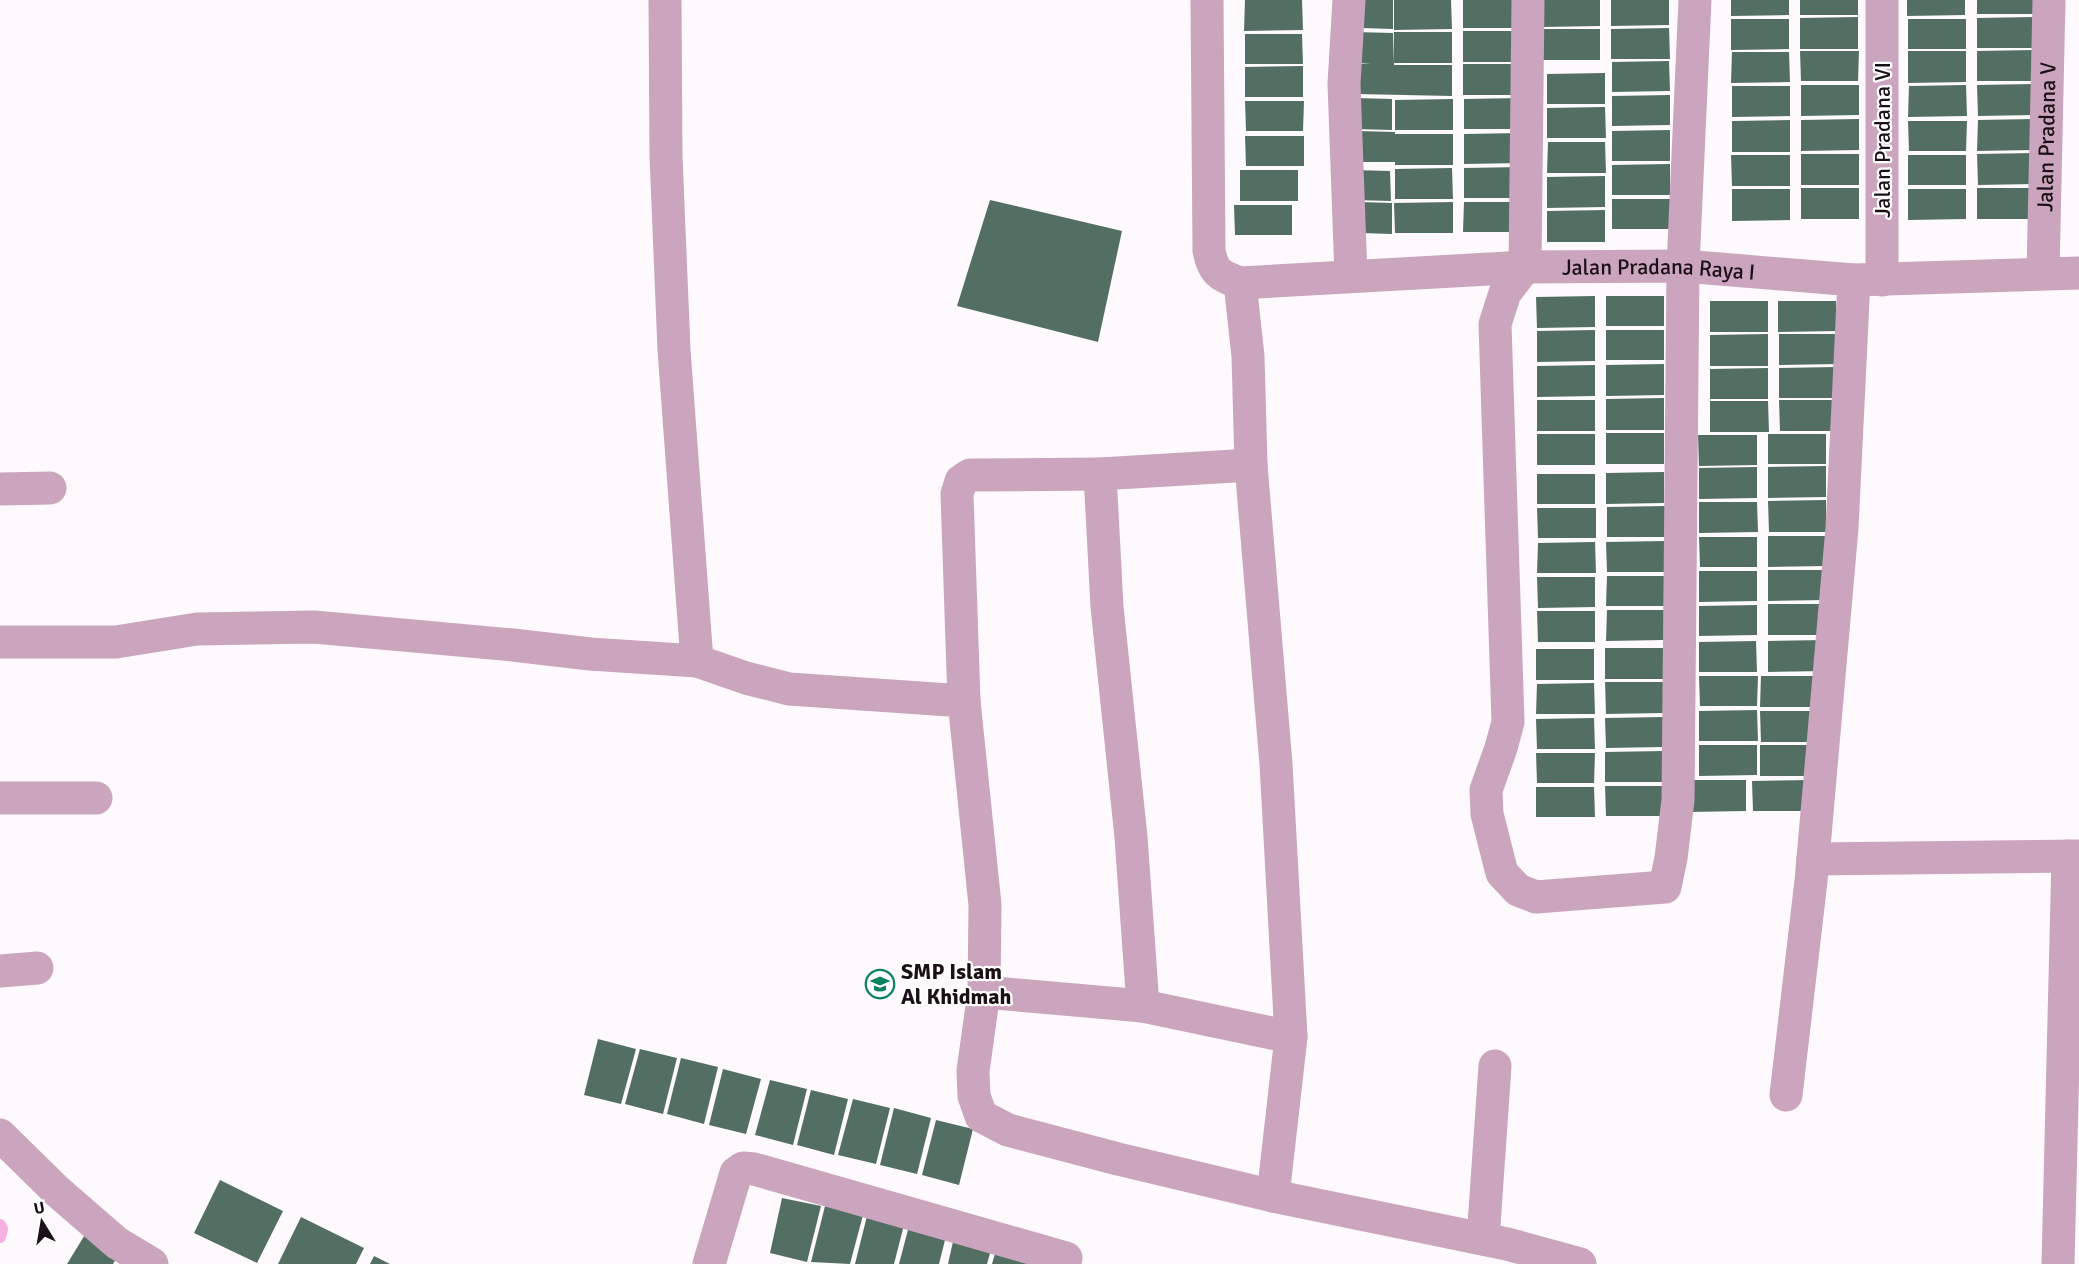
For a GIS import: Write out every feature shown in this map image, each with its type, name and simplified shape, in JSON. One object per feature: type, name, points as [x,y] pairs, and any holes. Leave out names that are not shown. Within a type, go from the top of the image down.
[{"type":"street","points":[[664,0],[666,156],[674,350],[697,661]]},
{"type":"street","points":[[1207,0],[1209,250],[1212,266],[1223,276],[1240,283],[1248,356],[1251,465],[1276,764],[1291,1037],[1273,1196]]},
{"type":"street","points":[[1349,0],[1344,84],[1351,276]]},
{"type":"street","points":[[1528,0],[1525,267],[1505,293],[1495,324],[1508,722],[1486,790],[1487,814],[1502,873],[1518,891],[1536,897],[1665,887],[1671,858],[1677,800],[1683,266],[1695,0]]},
{"type":"street","name":"Jalan Pradana VI","points":[[1786,1095],[1813,859],[1842,528],[1868,280],[1882,0]]},
{"type":"street","name":"Jalan Pradana V","points":[[2043,273],[2049,0]]},
{"type":"street","name":"Jalan Pradana Raya I","points":[[1240,283],[1525,267],[1683,266],[1868,280],[2079,273]]},
{"type":"street","points":[[1251,465],[1100,474],[970,475],[961,481],[957,494],[964,701],[984,905],[984,992],[973,1071],[974,1096],[981,1116],[1008,1130],[1273,1196],[1496,1249],[1580,1264]]},
{"type":"street","points":[[1100,474],[1107,607],[1131,837],[1143,1006]]},
{"type":"street","points":[[0,489],[50,488]]},
{"type":"street","points":[[0,642],[116,642],[197,629],[314,627],[590,654],[697,661],[746,678],[789,689],[964,701]]},
{"type":"street","points":[[0,798],[96,798]]},
{"type":"street","points":[[1813,859],[2073,856],[2058,1264]]},
{"type":"street","points":[[0,971],[37,968]]},
{"type":"street","points":[[984,992],[1143,1006],[1291,1037]]},
{"type":"street","points":[[1496,1066],[1496,1249]]},
{"type":"street","points":[[0,1135],[57,1191],[117,1243],[152,1264]]},
{"type":"street","points":[[709,1264],[736,1173],[743,1168],[754,1169],[1066,1258]]},
{"type":"building","points":[[1245,0],[1302,0],[1303,30],[1244,31]]},
{"type":"building","points":[[1362,0],[1393,0],[1393,29],[1361,28]]},
{"type":"building","points":[[1394,0],[1451,0],[1452,29],[1394,30]]},
{"type":"building","points":[[1463,0],[1521,0],[1521,28],[1463,28]]},
{"type":"building","points":[[1542,0],[1600,0],[1600,26],[1542,27]]},
{"type":"building","points":[[1611,0],[1669,0],[1669,25],[1611,26]]},
{"type":"building","points":[[1731,0],[1789,0],[1789,15],[1731,16]]},
{"type":"building","points":[[1800,0],[1858,0],[1858,15],[1800,15]]},
{"type":"building","points":[[1907,0],[1965,0],[1965,15],[1907,16]]},
{"type":"building","points":[[1977,0],[2034,0],[2034,14],[1977,14]]},
{"type":"building","points":[[1858,17],[1858,49],[1800,49],[1800,18]]},
{"type":"building","points":[[2035,17],[2035,48],[1977,48],[1977,18]]},
{"type":"building","points":[[1731,19],[1789,19],[1789,49],[1731,50]]},
{"type":"building","points":[[1908,19],[1966,19],[1966,49],[1908,49]]},
{"type":"building","points":[[1669,28],[1670,59],[1611,59],[1611,29]]},
{"type":"building","points":[[1542,29],[1600,29],[1600,60],[1542,60]]},
{"type":"building","points":[[1463,31],[1521,31],[1521,62],[1463,62]]},
{"type":"building","points":[[1355,32],[1393,33],[1394,65],[1452,65],[1452,96],[1357,94],[1357,64],[1371,63],[1355,63]]},
{"type":"building","points":[[1394,32],[1452,32],[1452,63],[1394,63]]},
{"type":"building","points":[[1245,34],[1302,34],[1303,64],[1245,64]]},
{"type":"building","points":[[2035,50],[2035,81],[1977,81],[1977,51]]},
{"type":"building","points":[[1800,51],[1859,51],[1858,81],[1801,81]]},
{"type":"building","points":[[1908,51],[1966,51],[1966,82],[1908,83]]},
{"type":"building","points":[[1732,52],[1789,52],[1790,82],[1731,83]]},
{"type":"building","points":[[1669,61],[1670,91],[1612,92],[1612,62]]},
{"type":"building","points":[[1463,64],[1521,64],[1522,95],[1463,95]]},
{"type":"building","points":[[1303,66],[1303,97],[1245,97],[1245,67]]},
{"type":"building","points":[[1605,73],[1605,104],[1547,104],[1547,74]]},
{"type":"building","points":[[2035,84],[2035,115],[1978,116],[1977,85]]},
{"type":"building","points":[[1801,85],[1859,85],[1859,115],[1801,116]]},
{"type":"building","points":[[1966,85],[1967,116],[1908,117],[1909,86]]},
{"type":"building","points":[[1732,86],[1790,86],[1790,116],[1732,117]]},
{"type":"building","points":[[1670,95],[1670,125],[1612,126],[1612,96]]},
{"type":"building","points":[[1355,98],[1392,99],[1392,130],[1355,129]]},
{"type":"building","points":[[1522,98],[1522,129],[1464,129],[1464,99]]},
{"type":"building","points":[[1453,99],[1453,130],[1395,130],[1395,100]]},
{"type":"building","points":[[1245,101],[1304,101],[1303,131],[1246,131]]},
{"type":"building","points":[[1605,107],[1606,138],[1547,138],[1547,108]]},
{"type":"building","points":[[1859,119],[1859,150],[1801,151],[1801,120]]},
{"type":"building","points":[[2035,119],[2036,150],[1977,151],[1978,120]]},
{"type":"building","points":[[1790,120],[1790,152],[1732,152],[1732,121]]},
{"type":"building","points":[[1908,121],[1967,121],[1966,151],[1909,151]]},
{"type":"building","points":[[1670,130],[1670,161],[1612,161],[1612,131]]},
{"type":"building","points":[[1357,131],[1395,132],[1395,134],[1453,134],[1453,165],[1395,165],[1395,162],[1357,162]]},
{"type":"building","points":[[1522,133],[1522,163],[1464,164],[1464,134]]},
{"type":"building","points":[[1245,136],[1304,136],[1304,166],[1246,166]]},
{"type":"building","points":[[1548,142],[1605,142],[1606,173],[1547,173]]},
{"type":"building","points":[[2035,153],[2035,184],[1978,185],[1977,154]]},
{"type":"building","points":[[1801,154],[1859,154],[1859,185],[1801,185]]},
{"type":"building","points":[[1731,155],[1790,155],[1790,186],[1732,186]]},
{"type":"building","points":[[1908,155],[1966,155],[1966,185],[1908,185]]},
{"type":"building","points":[[1670,164],[1670,195],[1612,195],[1612,165]]},
{"type":"building","points":[[1522,167],[1522,198],[1464,198],[1464,168]]},
{"type":"building","points":[[1452,168],[1453,199],[1395,199],[1395,169]]},
{"type":"building","points":[[1240,170],[1298,170],[1298,201],[1240,201]]},
{"type":"building","points":[[1353,170],[1390,171],[1391,201],[1354,200]]},
{"type":"building","points":[[1605,176],[1605,207],[1547,208],[1547,177]]},
{"type":"building","points":[[1801,188],[1859,188],[1859,219],[1801,219]]},
{"type":"building","points":[[1977,188],[2035,188],[2035,219],[1977,219]]},
{"type":"building","points":[[1732,189],[1790,189],[1790,220],[1732,221]]},
{"type":"building","points":[[1908,189],[1966,189],[1966,219],[1908,220]]},
{"type":"building","points":[[1612,199],[1670,199],[1670,229],[1612,229]]},
{"type":"building","points":[[990,200],[1122,231],[1098,342],[957,306]]},
{"type":"building","points":[[1360,202],[1392,203],[1392,234],[1361,233]]},
{"type":"building","points":[[1453,202],[1453,233],[1395,233],[1394,203]]},
{"type":"building","points":[[1464,202],[1521,202],[1522,232],[1463,232]]},
{"type":"building","points":[[1234,205],[1292,205],[1292,235],[1235,235]]},
{"type":"building","points":[[1605,210],[1605,242],[1547,242],[1547,211]]},
{"type":"building","points":[[1595,296],[1595,327],[1537,328],[1536,297]]},
{"type":"building","points":[[1606,296],[1664,296],[1664,326],[1606,326]]},
{"type":"building","points":[[1710,301],[1768,301],[1768,332],[1710,332]]},
{"type":"building","points":[[1778,301],[1836,301],[1837,331],[1778,332]]},
{"type":"building","points":[[1595,330],[1595,361],[1537,362],[1537,331]]},
{"type":"building","points":[[1606,330],[1664,330],[1664,360],[1606,360]]},
{"type":"building","points":[[1768,334],[1768,366],[1710,366],[1710,335]]},
{"type":"building","points":[[1779,334],[1837,334],[1837,364],[1779,365]]},
{"type":"building","points":[[1664,364],[1664,395],[1606,396],[1606,365]]},
{"type":"building","points":[[1595,365],[1595,396],[1537,397],[1537,366]]},
{"type":"building","points":[[1837,367],[1837,398],[1779,398],[1779,368]]},
{"type":"building","points":[[1768,368],[1768,399],[1710,399],[1710,369]]},
{"type":"building","points":[[1664,398],[1664,430],[1606,430],[1606,399]]},
{"type":"building","points":[[1537,400],[1595,400],[1595,431],[1537,431]]},
{"type":"building","points":[[1779,400],[1838,400],[1838,431],[1780,431]]},
{"type":"building","points":[[1710,401],[1768,401],[1769,432],[1710,432]]},
{"type":"building","points":[[1606,433],[1664,433],[1664,464],[1606,464]]},
{"type":"building","points":[[1537,434],[1595,434],[1595,465],[1537,465]]},
{"type":"building","points":[[1768,434],[1826,434],[1826,464],[1768,464]]},
{"type":"building","points":[[1698,435],[1757,435],[1757,465],[1699,466]]},
{"type":"building","points":[[1826,466],[1826,497],[1768,498],[1768,467]]},
{"type":"building","points":[[1757,467],[1757,498],[1699,499],[1699,468]]},
{"type":"building","points":[[1664,472],[1664,503],[1606,504],[1606,473]]},
{"type":"building","points":[[1537,474],[1595,474],[1595,504],[1537,504]]},
{"type":"building","points":[[1826,500],[1826,532],[1769,532],[1768,501]]},
{"type":"building","points":[[1699,502],[1757,502],[1758,532],[1699,533]]},
{"type":"building","points":[[1665,506],[1665,537],[1607,537],[1607,507]]},
{"type":"building","points":[[1537,508],[1596,508],[1596,538],[1538,538]]},
{"type":"building","points":[[1768,536],[1826,536],[1827,566],[1768,567]]},
{"type":"building","points":[[1699,537],[1757,537],[1757,567],[1700,567]]},
{"type":"building","points":[[1665,541],[1665,572],[1607,572],[1606,542]]},
{"type":"building","points":[[1595,542],[1596,573],[1537,573],[1538,543]]},
{"type":"building","points":[[1768,570],[1826,570],[1826,600],[1768,601]]},
{"type":"building","points":[[1699,571],[1757,571],[1757,601],[1699,602]]},
{"type":"building","points":[[1607,576],[1664,576],[1665,606],[1606,606]]},
{"type":"building","points":[[1537,577],[1595,577],[1595,607],[1538,608]]},
{"type":"building","points":[[1768,604],[1826,604],[1826,635],[1768,635]]},
{"type":"building","points":[[1757,605],[1757,635],[1699,636],[1699,606]]},
{"type":"building","points":[[1607,610],[1664,610],[1664,640],[1606,641]]},
{"type":"building","points":[[1537,611],[1595,611],[1595,642],[1538,642]]},
{"type":"building","points":[[1826,640],[1826,671],[1768,672],[1768,641]]},
{"type":"building","points":[[1756,641],[1757,672],[1699,672],[1699,642]]},
{"type":"building","points":[[1605,648],[1663,648],[1663,679],[1605,679]]},
{"type":"building","points":[[1536,649],[1594,649],[1594,680],[1536,680]]},
{"type":"building","points":[[1699,676],[1758,676],[1757,706],[1700,706]]},
{"type":"building","points":[[1761,676],[1818,676],[1819,707],[1760,707]]},
{"type":"building","points":[[1605,682],[1664,682],[1663,713],[1606,714]]},
{"type":"building","points":[[1594,683],[1595,714],[1536,714],[1537,684]]},
{"type":"building","points":[[1757,710],[1758,741],[1699,741],[1699,711]]},
{"type":"building","points":[[1760,711],[1818,711],[1818,742],[1761,742]]},
{"type":"building","points":[[1663,717],[1664,747],[1606,748],[1605,718]]},
{"type":"building","points":[[1594,718],[1595,749],[1537,749],[1536,719]]},
{"type":"building","points":[[1699,745],[1757,745],[1757,775],[1699,776]]},
{"type":"building","points":[[1760,745],[1818,745],[1818,776],[1760,776]]},
{"type":"building","points":[[1663,751],[1663,782],[1605,782],[1605,752]]},
{"type":"building","points":[[1536,753],[1595,753],[1594,783],[1537,783]]},
{"type":"building","points":[[1688,780],[1746,780],[1746,811],[1688,812]]},
{"type":"building","points":[[1811,780],[1810,811],[1753,811],[1752,781]]},
{"type":"building","points":[[1605,786],[1664,786],[1663,816],[1606,816]]},
{"type":"building","points":[[1536,787],[1594,787],[1595,817],[1536,817]]},
{"type":"building","points":[[598,1039],[636,1049],[621,1104],[584,1095]]},
{"type":"building","points":[[640,1049],[677,1058],[663,1114],[625,1104]]},
{"type":"building","points":[[681,1058],[718,1067],[704,1124],[667,1114]]},
{"type":"building","points":[[723,1069],[761,1079],[746,1134],[709,1125]]},
{"type":"building","points":[[770,1080],[807,1089],[793,1145],[755,1135]]},
{"type":"building","points":[[811,1090],[848,1099],[834,1155],[797,1145]]},
{"type":"building","points":[[853,1099],[890,1108],[876,1164],[838,1155]]},
{"type":"building","points":[[894,1108],[931,1118],[917,1174],[880,1165]]},
{"type":"building","points":[[936,1120],[973,1129],[959,1185],[922,1175]]},
{"type":"building","points":[[220,1180],[283,1211],[257,1263],[194,1233]]},
{"type":"building","points":[[782,1198],[821,1206],[807,1262],[770,1253]]},
{"type":"building","points":[[825,1206],[863,1215],[850,1264],[811,1262]]},
{"type":"building","points":[[867,1216],[904,1225],[894,1264],[855,1264]]},
{"type":"building","points":[[301,1217],[364,1248],[356,1264],[278,1264]]},
{"type":"building","points":[[909,1226],[946,1236],[939,1264],[899,1264]]},
{"type":"building","points":[[86,1233],[119,1254],[113,1264],[67,1264]]},
{"type":"building","points":[[954,1237],[992,1246],[987,1264],[948,1264]]},
{"type":"building","points":[[997,1247],[1032,1264],[992,1264]]},
{"type":"building","points":[[374,1256],[390,1264],[370,1264]]},
{"type":"waterway","points":[[0,1225],[2,1229],[0,1237]]},
{"type":"place","name":"SMP Islam Al Khidmah","points":[[880,984]]}]
